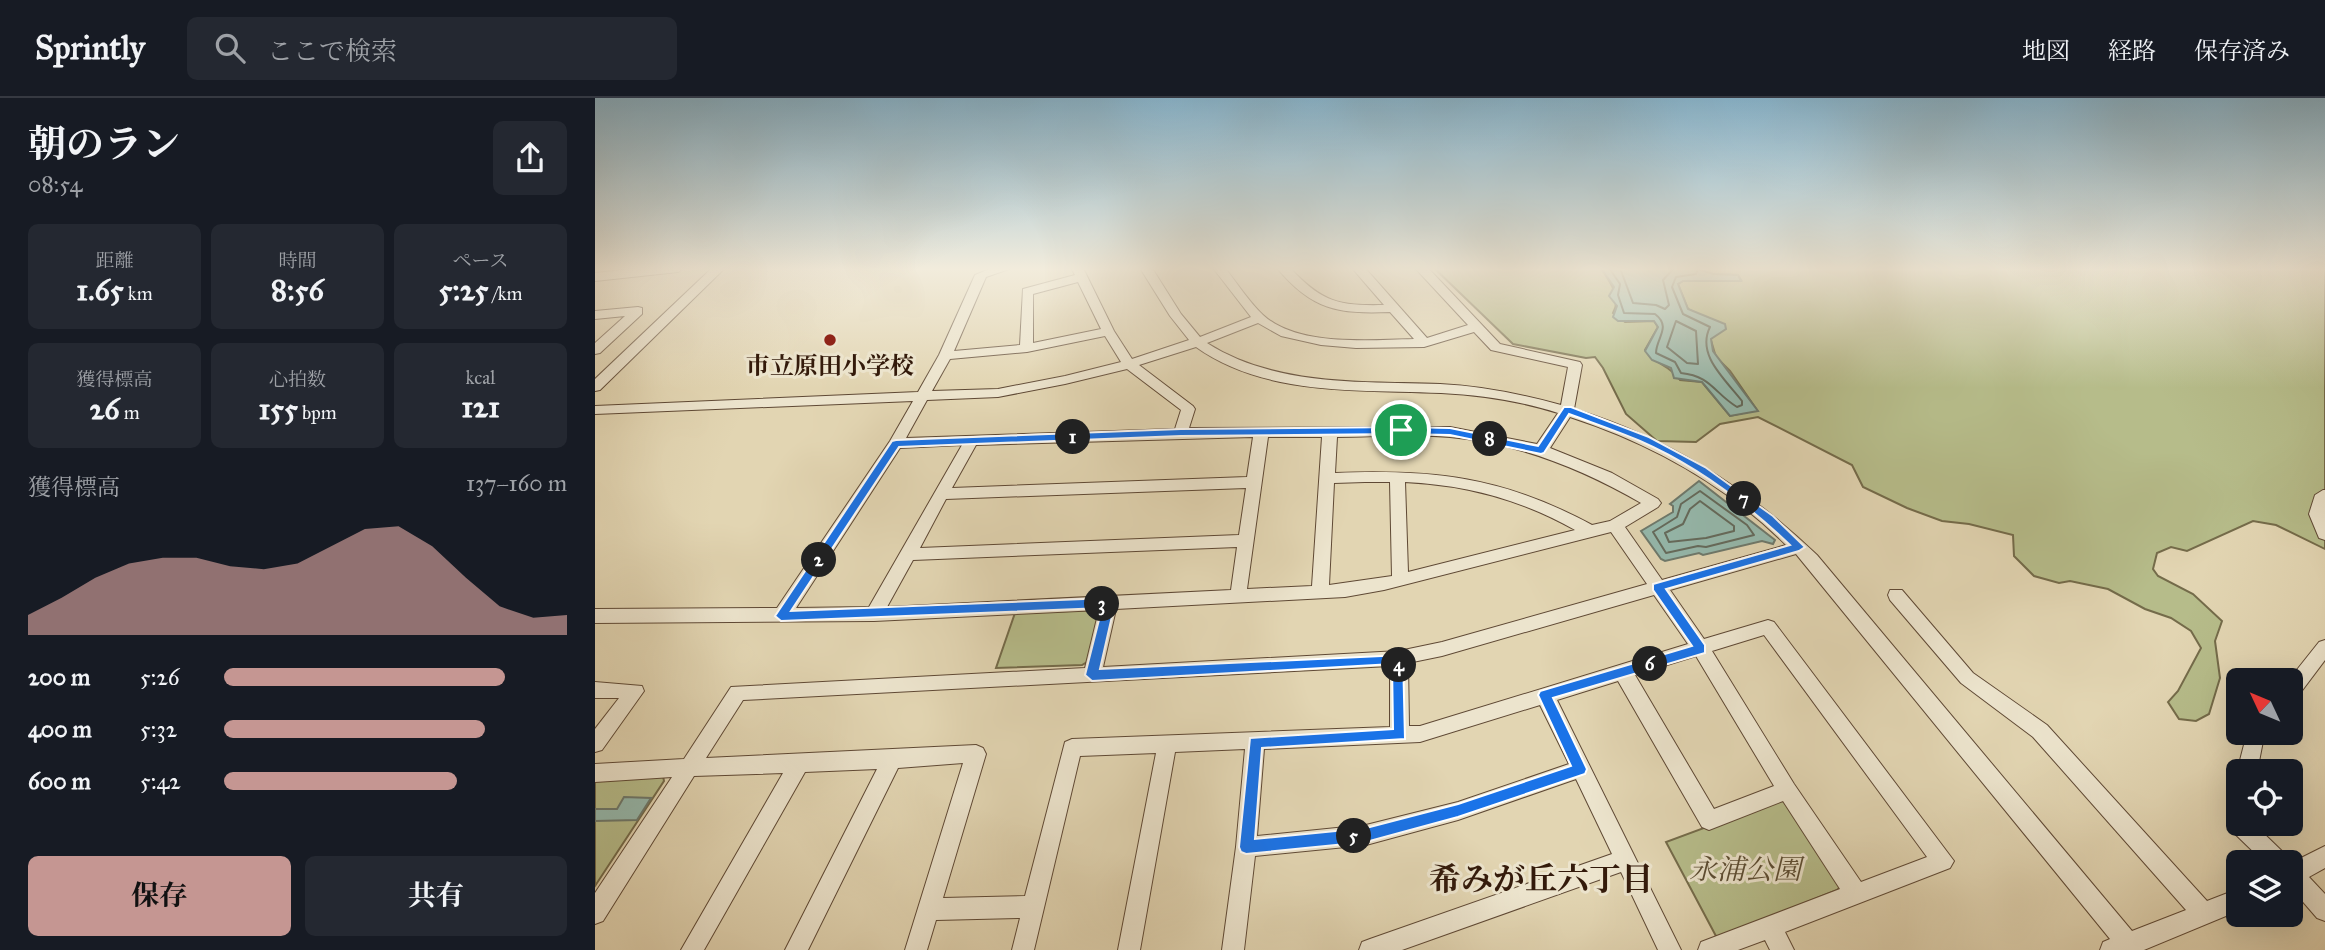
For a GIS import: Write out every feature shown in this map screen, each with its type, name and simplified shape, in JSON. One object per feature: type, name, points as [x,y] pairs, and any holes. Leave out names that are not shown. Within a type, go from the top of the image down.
[{"type":"street","points":[[595,387],[678,308]]},
{"type":"street","points":[[781,616],[896,443],[946,355],[967,308]]},
{"type":"street","points":[[1026,348],[1027,308]]},
{"type":"street","points":[[1096,308],[1129,365],[1188,409],[1181,433]]},
{"type":"street","points":[[1171,308],[1199,343],[1254,371],[1332,385],[1473,390],[1567,410],[1645,439],[1701,469],[1769,519],[1799,547],[1853,608],[2124,948],[2226,905]]},
{"type":"street","points":[[1251,308],[1259,318],[1285,332],[1321,341],[1356,344],[1424,343],[1476,327]]},
{"type":"street","points":[[1345,308],[1391,309],[1424,343]]},
{"type":"street","points":[[1458,308],[1496,347],[1575,365],[1567,410],[1541,450]]},
{"type":"street","points":[[595,315],[638,311],[602,339],[595,350]]},
{"type":"street","points":[[595,410],[998,393],[1050,385],[1129,365],[1199,343],[1259,318]]},
{"type":"street","points":[[946,355],[992,354],[1108,331]]},
{"type":"street","points":[[1320,594],[1330,431]]},
{"type":"street","points":[[595,617],[874,614],[1320,594],[1384,584],[1615,525],[1653,503],[1607,477],[1541,450],[1450,432],[1181,433],[896,443]]},
{"type":"street","points":[[1238,597],[1261,433]]},
{"type":"street","points":[[874,614],[972,440]]},
{"type":"street","points":[[1328,478],[1397,475],[1453,479],[1496,489],[1550,509],[1590,531]]},
{"type":"street","points":[[1397,475],[1400,579]]},
{"type":"street","points":[[941,494],[1255,482]]},
{"type":"street","points":[[2323,495],[2317,514],[2325,534]]},
{"type":"street","points":[[1615,525],[1700,649],[1787,790],[1856,894]]},
{"type":"street","points":[[908,554],[1246,541]]},
{"type":"street","points":[[595,913],[738,692],[1399,659],[1799,547]]},
{"type":"street","points":[[1896,595],[1967,678],[2040,731],[2204,914]]},
{"type":"street","points":[[1092,675],[1109,603]]},
{"type":"street","points":[[1023,950],[1072,748],[1420,734],[1768,626],[1943,862],[1709,950]]},
{"type":"street","points":[[2303,675],[2325,646]]},
{"type":"street","points":[[1399,659],[1400,735]]},
{"type":"street","points":[[1623,672],[1709,820],[1787,790]]},
{"type":"street","points":[[595,690],[635,691],[595,744]]},
{"type":"street","points":[[1545,695],[1670,950]]},
{"type":"street","points":[[1233,950],[1255,742]]},
{"type":"street","points":[[1129,950],[1167,744]]},
{"type":"street","points":[[595,773],[691,766],[798,765],[976,754],[916,950]]},
{"type":"street","points":[[796,950],[893,760]]},
{"type":"street","points":[[692,950],[798,765]]},
{"type":"street","points":[[1246,847],[1366,835],[1458,811],[1580,769]]},
{"type":"street","points":[[2252,836],[2266,850]]},
{"type":"street","points":[[2303,866],[2325,856]]},
{"type":"street","points":[[1370,950],[1625,860]]},
{"type":"street","points":[[2303,887],[2325,910]]},
{"type":"street","points":[[930,909],[1033,907]]},
{"type":"street","points":[[1769,926],[1783,950]]},
{"type":"green space","points":[[1475,308],[1615,308],[1613,313],[1625,322],[1654,321],[1658,327],[1645,350],[1649,355],[1671,370],[1680,380],[1702,382],[1730,416],[1757,410],[1730,371],[1716,357],[1704,317],[1688,308],[2325,308],[2325,549],[2276,525],[2253,521],[2187,551],[2171,547],[2157,553],[2153,569],[2158,576],[2193,594],[2222,621],[2215,641],[2220,678],[2209,714],[2196,721],[2179,719],[2168,702],[2178,691],[2201,648],[2191,631],[2171,618],[2145,609],[2108,589],[2070,581],[2059,583],[2034,576],[2014,556],[2013,535],[1969,524],[1942,521],[1907,508],[1863,487],[1852,465],[1758,417],[1720,424],[1696,442],[1657,441],[1626,414],[1595,357],[1586,358],[1513,344]]},
{"type":"green space","points":[[1096,610],[1099,613],[1087,662],[1082,665],[996,668],[1015,613]]},
{"type":"green space","points":[[663,776],[664,781],[595,886],[595,780]]},
{"type":"green space","name":"永浦公園","points":[[1782,799],[1843,884],[1837,890],[1717,938],[1666,842]]},
{"type":"water","points":[[1616,308],[1688,308],[1725,324],[1726,329],[1711,339],[1713,351],[1758,411],[1730,416],[1702,382],[1674,378],[1671,368],[1652,360],[1645,351],[1658,327],[1654,321],[1618,321],[1613,317]]},
{"type":"water","points":[[1699,481],[1775,540],[1773,544],[1762,541],[1703,555],[1699,553],[1665,561],[1661,559],[1641,531],[1673,512],[1673,506],[1670,504]]},
{"type":"water","points":[[624,797],[651,798],[637,820],[595,821],[595,809],[617,809]]},
{"type":"place","name":"市立原田小学校","points":[[830,340]]},
{"type":"district","name":"希みが丘六丁目","points":[[1541,879]]},
{"type":"route","points":[[1567,410],[1645,439],[1701,469],[1769,519],[1799,547],[1657,587],[1700,649],[1545,695],[1580,769],[1458,811],[1366,835],[1246,847],[1255,742],[1400,735],[1399,659],[1092,675],[1109,603],[781,616],[896,443],[1181,433],[1401,430],[1450,432],[1541,450],[1567,410]]}]
